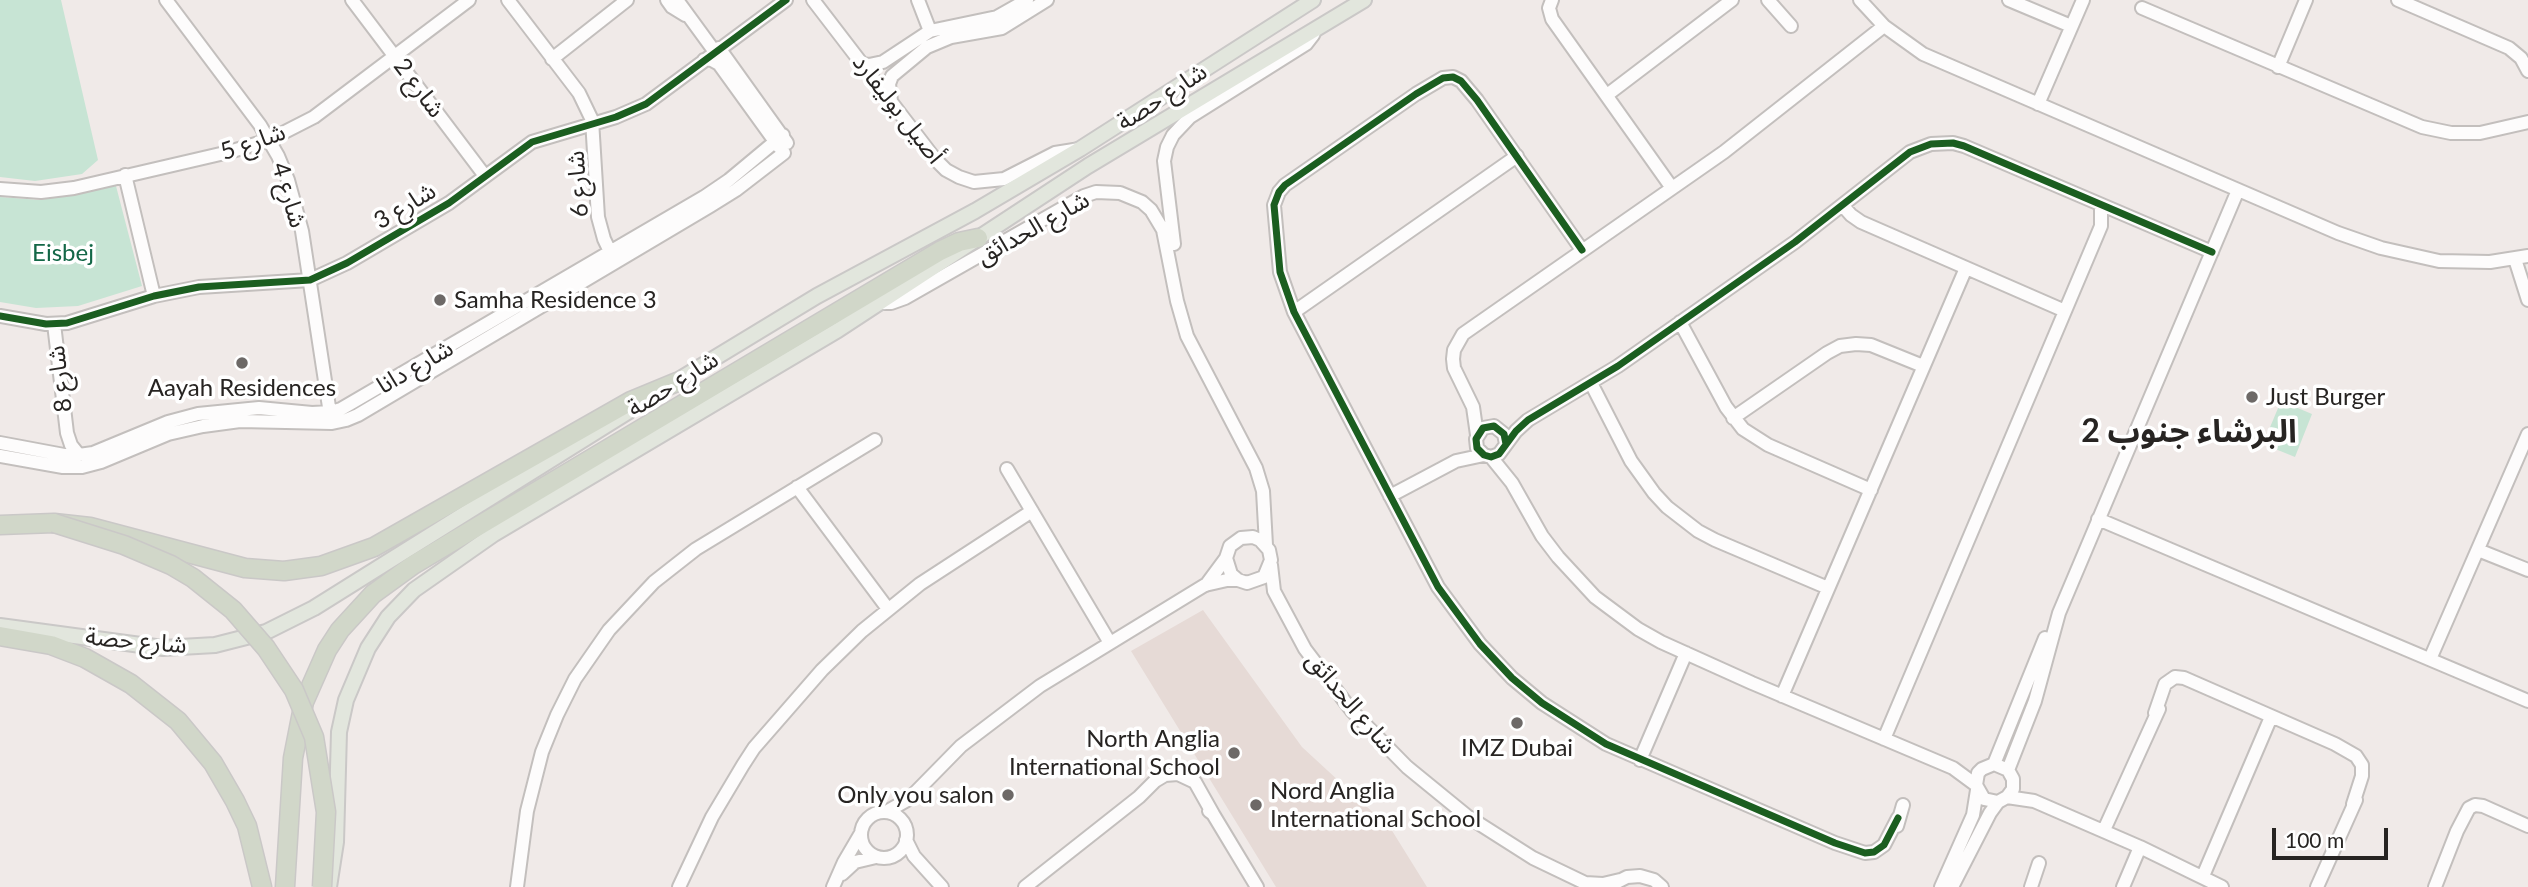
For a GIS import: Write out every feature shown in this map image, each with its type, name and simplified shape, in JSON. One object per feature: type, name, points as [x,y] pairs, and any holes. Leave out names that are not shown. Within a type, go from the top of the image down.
[{"type":"highway","points":[[285,887],[293,758],[296,730],[304,702],[327,650],[340,630],[373,594],[413,565],[940,251],[959,242],[978,238]]},
{"type":"highway","points":[[0,525],[54,523],[108,531],[229,565],[265,571],[321,566],[374,547],[631,401],[677,382]]},
{"type":"highway","points":[[54,523],[124,545],[171,565],[233,610],[266,648],[294,690],[314,737],[326,812],[323,887]]},
{"type":"highway","points":[[0,636],[51,645],[85,658],[131,684],[178,721],[213,763],[235,801],[247,826],[262,887]]},
{"type":"main road","name":"شارع حصة","points":[[0,626],[163,648],[215,645],[267,632],[314,608],[817,296],[975,211],[1080,149],[1313,0]]},
{"type":"main road","name":"شارع حصة","points":[[328,887],[336,842],[339,732],[346,700],[368,648],[388,617],[414,590],[494,534],[881,303],[1088,166],[1364,0]]},
{"type":"street","name":"شارع 4","points":[[166,0],[260,125],[284,168],[296,205],[331,418]]},
{"type":"street","name":"شارع 2","points":[[352,0],[485,176]]},
{"type":"street","name":"شارع 5","points":[[0,189],[58,190],[229,152],[269,140],[314,117],[469,0]]},
{"type":"street","name":"شارع 6","points":[[508,0],[579,93],[593,123],[598,217],[613,258]]},
{"type":"street","points":[[552,59],[627,0]]},
{"type":"street","points":[[667,0],[677,11],[691,17]]},
{"type":"street","points":[[677,0],[717,50],[781,143]]},
{"type":"street","name":"شارع 3","points":[[0,316],[54,324],[79,320],[155,296],[199,287],[310,280],[347,263],[438,210],[532,142],[616,117],[646,103],[786,0]]},
{"type":"street","name":"أصيل بوليفارد","points":[[813,0],[940,165],[959,177],[974,182],[1004,179],[1055,153],[1080,149]]},
{"type":"street","points":[[919,0],[930,31]]},
{"type":"street","points":[[862,64],[876,65],[883,62],[930,31],[997,18],[1027,0]]},
{"type":"street","points":[[891,102],[888,93],[892,76],[927,47],[951,37],[1002,28],[1048,0]]},
{"type":"street","points":[[1552,0],[1550,16],[1672,188]]},
{"type":"street","points":[[1560,0],[1556,16],[1571,43]]},
{"type":"street","points":[[1607,95],[1732,0]]},
{"type":"street","points":[[1768,0],[1791,26]]},
{"type":"street","points":[[1860,0],[1884,26],[1923,54],[2347,236],[2404,254],[2439,261],[2490,262],[2521,258],[2528,300]]},
{"type":"street","points":[[2009,0],[2071,26]]},
{"type":"street","points":[[2038,104],[2083,0]]},
{"type":"street","points":[[2278,67],[2306,0]]},
{"type":"street","points":[[2398,0],[2509,48],[2521,58],[2528,71]]},
{"type":"street","points":[[2142,8],[2399,118],[2436,131],[2480,133],[2528,122]]},
{"type":"street","points":[[1884,26],[1750,132],[1470,328],[1457,341],[1452,359],[1475,414],[1477,448],[1488,456],[1512,483],[1542,536],[1576,578],[1605,605],[1638,629],[1686,653],[1953,768],[1977,788],[1984,799],[2034,801]]},
{"type":"street","name":"شارع الحدائق","points":[[1175,286],[1176,263],[1164,162],[1173,135],[1190,117],[1306,44],[1315,30]]},
{"type":"street","points":[[704,60],[714,60],[719,64],[781,143]]},
{"type":"street","points":[[1583,250],[1477,100],[1464,76],[1452,70],[1443,72],[1416,94],[1285,185],[1279,192],[1273,210],[1280,272],[1294,312],[1438,587],[1465,626],[1496,662],[1542,703],[1573,724],[1640,760],[1861,852],[1874,852],[1884,845],[1903,805]]},
{"type":"street","name":"شارع دانا","points":[[0,456],[63,467],[82,467],[101,462],[168,434],[216,424],[358,415],[613,258],[781,143]]},
{"type":"street","points":[[1390,496],[1456,461],[1499,454],[1528,419],[1591,383],[1680,322],[1843,206],[1910,152],[1920,147],[1942,143],[1964,146],[2212,252]]},
{"type":"street","points":[[1294,312],[1517,156]]},
{"type":"street","points":[[125,175],[155,296]]},
{"type":"street","points":[[1941,887],[1973,815],[1977,788],[2042,644],[2059,613],[2238,190]]},
{"type":"street","name":"شارع الحدائق","points":[[881,303],[905,298],[1073,201],[1096,192],[1120,193],[1142,202],[1158,220],[1166,240],[1187,336],[1256,468],[1264,503],[1266,545]]},
{"type":"street","points":[[1884,738],[2101,226],[2101,205]]},
{"type":"street","points":[[1843,206],[1861,222],[2065,311]]},
{"type":"street","points":[[2101,226],[2117,212]]},
{"type":"street","points":[[1782,696],[1966,268]]},
{"type":"street","points":[[1680,322],[1733,418],[1743,429],[1768,445],[1871,490]]},
{"type":"street","name":"شارع 8","points":[[54,324],[67,433],[71,445],[79,455]]},
{"type":"street","points":[[1733,418],[1840,346],[1871,345],[1923,366]]},
{"type":"street","points":[[1591,383],[1636,469],[1667,507],[1698,531],[1715,540],[1828,588]]},
{"type":"street","points":[[1470,401],[1504,434],[1512,483]]},
{"type":"street","name":"شارع دانا","points":[[0,443],[79,455],[93,453],[168,422],[198,414],[258,408],[331,418]]},
{"type":"street","points":[[1456,461],[1483,428],[1528,419]]},
{"type":"street","name":"شارع 8","points":[[48,452],[59,444],[67,433]]},
{"type":"street","points":[[2430,659],[2528,434]]},
{"type":"street","points":[[517,887],[527,811],[542,752],[566,697],[597,646],[636,600],[680,560],[875,440]]},
{"type":"street","points":[[1007,469],[1110,643]]},
{"type":"street","points":[[797,487],[888,609]]},
{"type":"street","points":[[1205,585],[1226,558],[1230,546],[1245,537],[1253,527],[1264,503]]},
{"type":"street","points":[[679,887],[712,817],[754,748],[822,670],[888,609],[938,571],[1032,511]]},
{"type":"street","points":[[2098,519],[2528,701]]},
{"type":"street","points":[[1245,537],[1253,537],[1266,545],[1271,555],[1274,591],[1280,604]]},
{"type":"street","points":[[2478,550],[2528,570]]},
{"type":"street","points":[[1226,558],[1227,567],[1242,581],[1270,594],[1280,604]]},
{"type":"street","points":[[834,885],[867,819],[904,803],[915,795],[949,757],[989,723],[1040,686],[1205,585],[1264,577],[1271,565]]},
{"type":"street","name":"شارع الحدائق","points":[[1280,604],[1305,649],[1328,681],[1378,740],[1406,767],[1499,838],[1581,884]]},
{"type":"street","points":[[2059,613],[2035,701],[2008,770],[2014,785],[2034,801],[2140,846],[2222,887]]},
{"type":"street","points":[[1640,760],[1686,653]]},
{"type":"street","points":[[2104,830],[2155,713],[2168,690],[2183,683],[2207,689],[2335,744],[2356,756],[2362,765],[2363,772],[2353,804],[2318,887]]},
{"type":"street","points":[[2203,876],[2271,717]]},
{"type":"street","points":[[1953,768],[1988,766],[2008,770]]},
{"type":"street","points":[[1024,887],[1160,778],[1172,774],[1184,775],[1199,786],[1257,887]]},
{"type":"street","points":[[1952,887],[1986,818],[2014,785]]},
{"type":"street","points":[[915,795],[904,824],[906,840],[915,856],[942,887]]},
{"type":"street","points":[[2435,887],[2467,810],[2475,805],[2483,806],[2528,826]]},
{"type":"street","points":[[886,812],[896,816],[904,824]]},
{"type":"street","points":[[861,833],[864,846],[876,857]]},
{"type":"street","points":[[893,856],[902,850],[906,840]]},
{"type":"street","points":[[2123,887],[2140,846]]},
{"type":"street","points":[[834,885],[855,862],[876,857],[893,856],[914,862],[926,869]]},
{"type":"street","points":[[2030,885],[2039,863]]},
{"type":"street","points":[[1581,884],[1616,883],[1640,876],[1654,880],[1662,887]]},
{"type":"shaded area","points":[[1203,610],[1302,747],[1391,829],[1427,887],[1276,887],[1131,651]]},
{"type":"green space","points":[[0,0],[61,0],[98,160],[82,174],[35,181],[0,177]]},
{"type":"green space","name":"Eisbej","points":[[116,186],[142,286],[78,306],[36,308],[0,302],[0,197],[40,200]]},
{"type":"green space","points":[[2281,401],[2312,414],[2295,457],[2263,444]]},
{"type":"cycle path","points":[[0,316],[46,324],[67,323],[154,296],[199,287],[310,280],[347,263],[449,203],[532,142],[616,117],[646,104],[786,0]]},
{"type":"cycle path","points":[[1582,250],[1477,100],[1461,81],[1453,77],[1443,78],[1416,94],[1285,185],[1274,205],[1280,272],[1294,312],[1438,587],[1480,644],[1512,678],[1542,703],[1606,744],[1835,843],[1865,853],[1874,852],[1884,845],[1898,818]]},
{"type":"cycle path","points":[[1506,444],[1504,434],[1494,426],[1483,428],[1476,439],[1477,448],[1484,455],[1491,457],[1499,454],[1528,420],[1618,366],[1795,242],[1910,152],[1931,144],[1953,143],[1964,146],[2212,252]]},
{"type":"place","name":"Samha Residence 3","points":[[440,300]]},
{"type":"place","name":"Aayah Residences","points":[[242,363]]},
{"type":"place","name":"Just Burger","points":[[2252,397]]},
{"type":"place","name":"IMZ Dubai","points":[[1517,723]]},
{"type":"place","name":"North Anglia International School","points":[[1234,753]]},
{"type":"place","name":"Only you salon","points":[[1008,795]]},
{"type":"place","name":"Nord Anglia International School","points":[[1256,805]]},
{"type":"district","name":"البرشاء جنوب 2","points":[[2189,432]]}]
